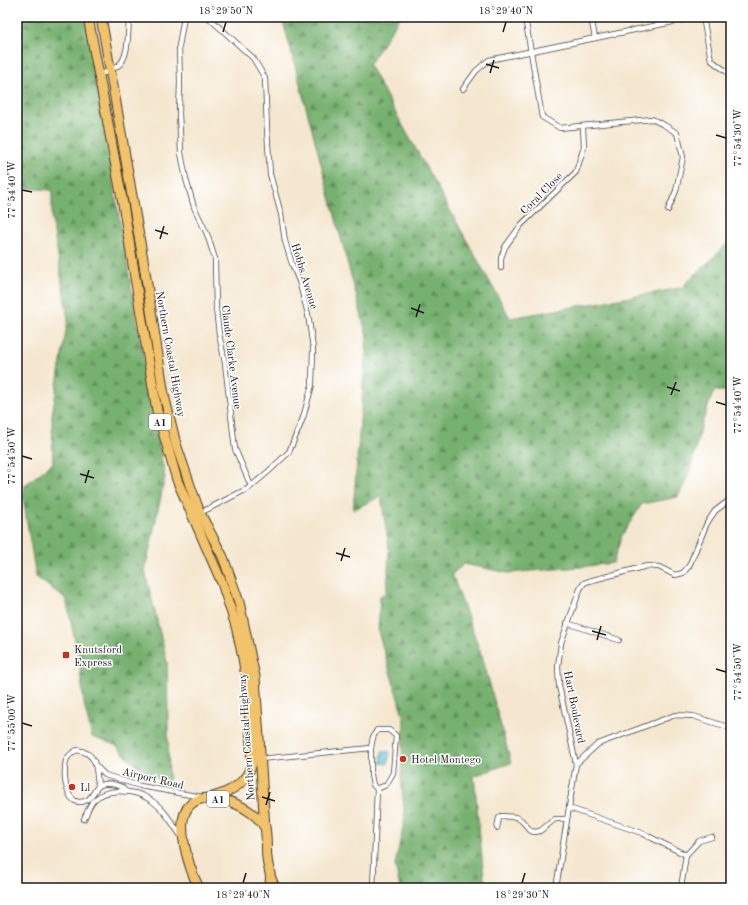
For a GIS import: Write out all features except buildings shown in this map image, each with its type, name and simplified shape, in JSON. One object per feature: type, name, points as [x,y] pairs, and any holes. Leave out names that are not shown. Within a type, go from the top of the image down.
[{"type":"highway","name":"Northern Coastal Highway","points":[[88,17],[123,204],[157,411],[177,480],[222,583],[236,626],[248,689],[252,764],[248,775],[241,784],[231,790],[211,798]]},
{"type":"highway","name":"Northern Coastal Highway","points":[[101,17],[144,265],[164,395],[176,444],[191,488],[200,513],[222,558],[238,602],[255,677],[265,828]]},
{"type":"highway","name":"A1","points":[[199,888],[182,837],[183,817],[190,805],[197,800],[211,798],[245,807],[265,828],[267,863],[272,878]]},
{"type":"highway","points":[[269,888],[272,878]]},
{"type":"main road","name":"A1","points":[[272,878],[276,888]]},
{"type":"street","points":[[98,75],[120,64],[125,56],[129,17]]},
{"type":"street","name":"Claude Clarke Avenue","points":[[184,17],[179,46],[179,113],[181,153],[186,179],[194,207],[207,234],[215,259],[216,309],[225,363],[235,449],[251,486]]},
{"type":"street","name":"Hobbs Avenue","points":[[200,513],[251,486],[289,452],[303,418],[312,385],[313,348],[308,314],[299,281],[285,241],[281,214],[270,174],[265,78],[253,58],[208,17]]},
{"type":"street","points":[[525,17],[542,117],[560,128],[652,120],[677,133],[682,156],[676,191],[668,210]]},
{"type":"street","points":[[591,17],[595,38]]},
{"type":"street","points":[[664,17],[665,24]]},
{"type":"street","points":[[463,90],[476,71],[490,60],[697,17]]},
{"type":"street","points":[[703,17],[711,60],[731,75]]},
{"type":"street","name":"Coral Close","points":[[501,268],[501,258],[505,247],[522,225],[576,172],[584,147],[583,127]]},
{"type":"street","name":"Hart Boulevard","points":[[556,888],[576,764],[558,676],[559,655],[567,623],[580,589],[584,583],[589,580],[647,566],[659,567],[675,575],[683,573],[689,566],[706,523],[715,511],[731,500]]},
{"type":"street","points":[[567,623],[620,640]]},
{"type":"street","points":[[576,764],[598,744],[675,715],[693,716],[731,728]]},
{"type":"street","points":[[372,888],[377,789],[373,785],[370,775],[371,748],[373,737],[377,730],[389,730],[396,736],[393,773],[386,785],[377,789]]},
{"type":"street","points":[[260,759],[371,748]]},
{"type":"street","name":"Airport Road","points":[[126,792],[122,787],[103,784],[98,786],[92,795],[85,801],[78,802],[73,800],[69,795],[64,776],[65,763],[68,756],[77,750],[82,750],[91,756],[96,766],[105,775],[140,786],[211,798]]},
{"type":"street","points":[[96,766],[98,786]]},
{"type":"street","name":"Airport Road","points":[[84,819],[94,800],[102,795],[110,792],[137,794],[149,798],[166,815],[182,837]]},
{"type":"street","points":[[569,808],[642,833],[686,855]]},
{"type":"street","points":[[497,828],[499,818],[501,816],[516,817],[521,820],[531,831],[535,832],[540,831],[555,819],[567,819]]},
{"type":"street","points":[[681,888],[686,855],[699,841],[712,837]]},
{"type":"green space","points":[[17,17],[85,17],[165,477],[145,571],[167,662],[169,785],[144,771],[115,745],[92,737],[84,704],[79,659],[66,599],[36,577],[23,498],[25,485],[53,463],[52,415],[68,319],[52,220],[52,190],[17,188]]},
{"type":"green space","points":[[282,17],[400,17],[369,65],[510,318],[681,288],[731,240],[731,391],[714,391],[702,423],[689,474],[678,497],[642,504],[622,535],[613,563],[508,573],[464,564],[452,574],[483,659],[511,763],[474,776],[485,888],[400,888],[395,865],[405,818],[401,777],[404,719],[378,631],[380,596],[386,593],[389,548],[381,496],[353,510],[367,336]]},
{"type":"water","points":[[382,751],[390,752],[388,764],[381,763]]},
{"type":"place","name":"Knutsford Express","points":[[66,655]]},
{"type":"place","name":"Hotel Montego","points":[[403,759]]},
{"type":"place","name":"Ll","points":[[72,787]]}]
